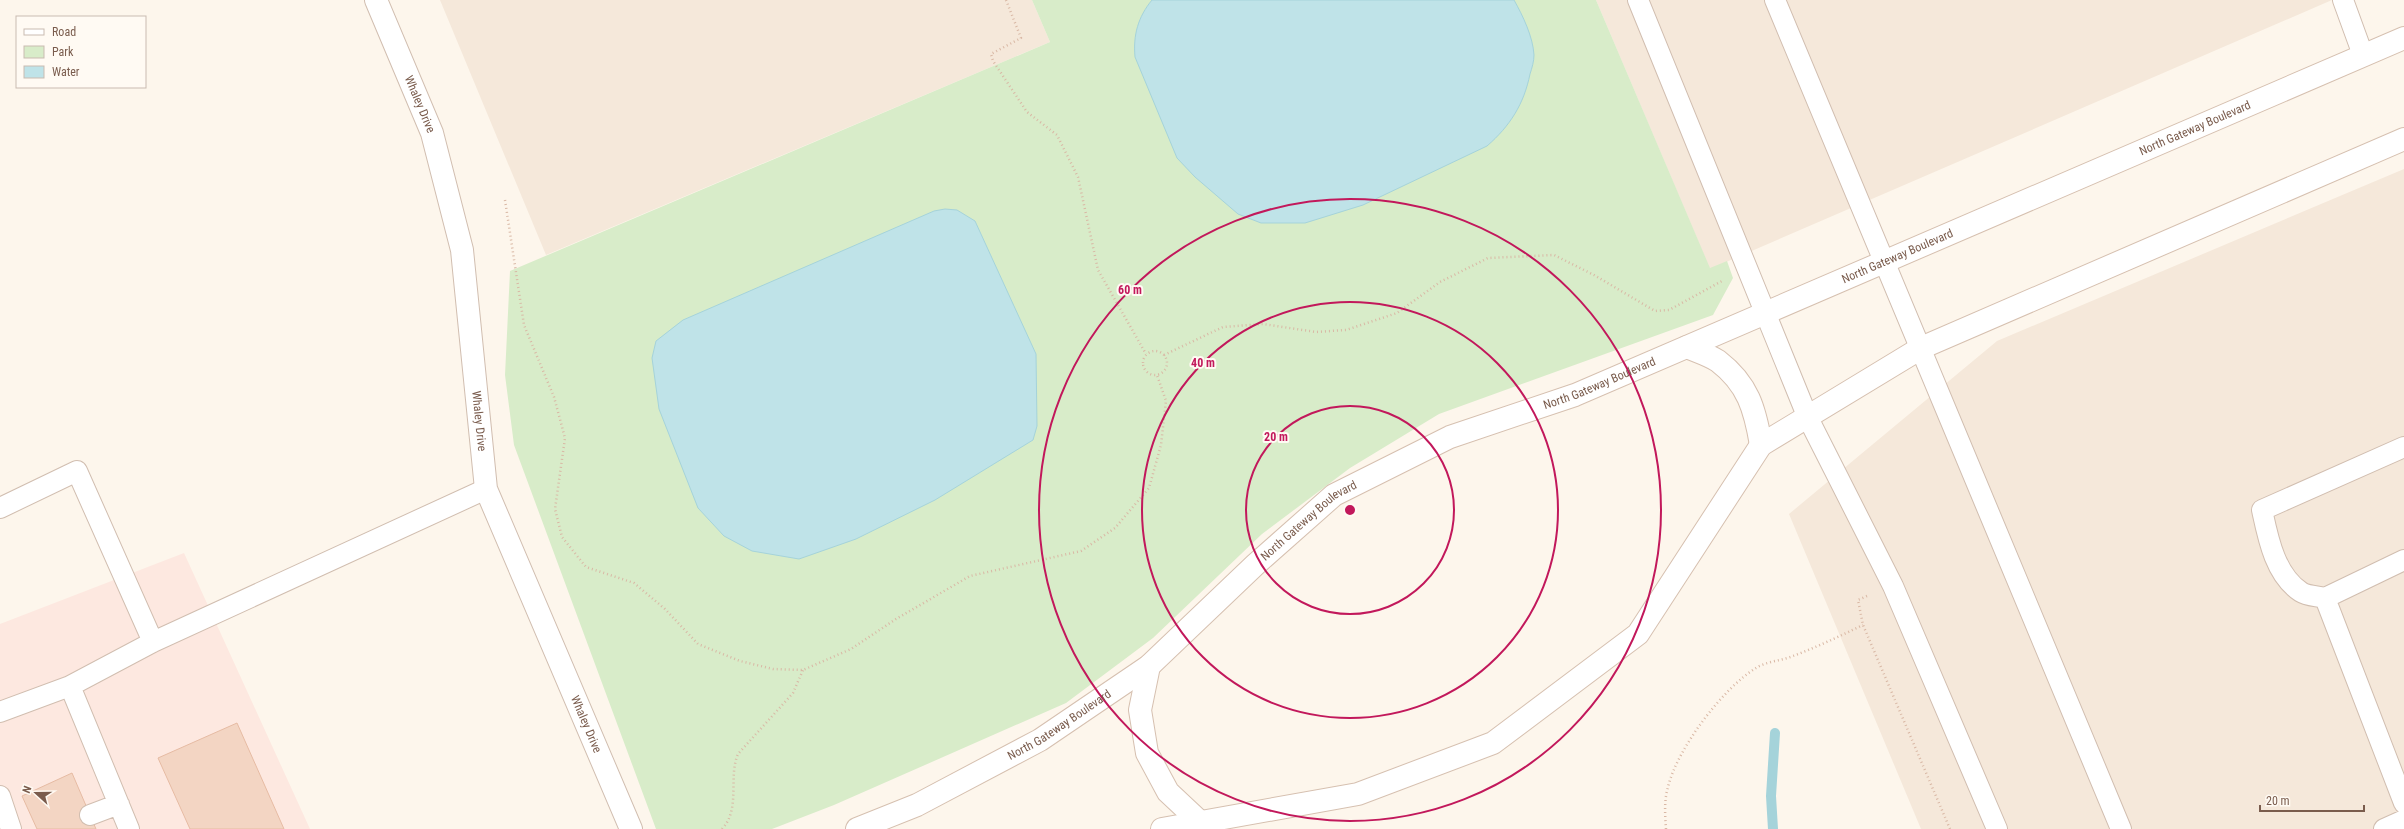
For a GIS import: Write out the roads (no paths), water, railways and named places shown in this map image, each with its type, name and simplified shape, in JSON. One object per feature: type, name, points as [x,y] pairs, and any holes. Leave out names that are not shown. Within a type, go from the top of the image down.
[{"type":"main road","name":"Whaley Drive","points":[[376,0],[432,133],[462,250],[486,489],[631,829]]},
{"type":"main road","name":"North Gateway Boulevard","points":[[857,829],[916,805],[1040,740],[1149,666],[1256,564],[1334,495],[1450,437],[1575,395],[2404,38]]},
{"type":"main road","points":[[1162,829],[1358,794],[1493,743],[1638,634],[1761,446],[1921,348],[2404,139]]},
{"type":"main road","points":[[1687,347],[1717,360],[1741,383],[1756,413],[1761,446]]},
{"type":"main road","points":[[1149,666],[1140,710],[1147,753],[1168,792],[1200,822]]},
{"type":"lane","points":[[1638,0],[1808,418],[1893,586],[1997,829]]},
{"type":"lane","points":[[1775,0],[2121,829]]},
{"type":"lane","points":[[2343,0],[2363,55]]},
{"type":"lane","points":[[2404,447],[2262,510],[2269,542],[2284,575],[2301,592],[2325,598],[2404,560]]},
{"type":"lane","points":[[0,508],[77,471],[153,642]]},
{"type":"lane","points":[[0,712],[70,686],[153,642],[486,489]]},
{"type":"lane","points":[[2325,598],[2404,803]]},
{"type":"lane","points":[[70,686],[129,829]]},
{"type":"lane","points":[[0,796],[11,829]]},
{"type":"lane","points":[[90,815],[119,804]]},
{"type":"lane","points":[[2384,829],[2404,820]]},
{"type":"water","points":[[1152,0],[1514,0],[1530,34],[1534,60],[1520,105],[1503,131],[1487,146],[1363,205],[1305,223],[1261,223],[1238,214],[1195,177],[1177,158],[1135,57],[1135,41],[1140,20],[1147,6]]},
{"type":"water","points":[[945,209],[957,210],[975,221],[1036,354],[1037,426],[1033,440],[935,500],[856,539],[799,559],[752,551],[724,536],[698,508],[659,409],[652,358],[656,341],[683,320],[934,211]]},
{"type":"waterway","points":[[1773,829],[1771,796],[1775,733]]}]
